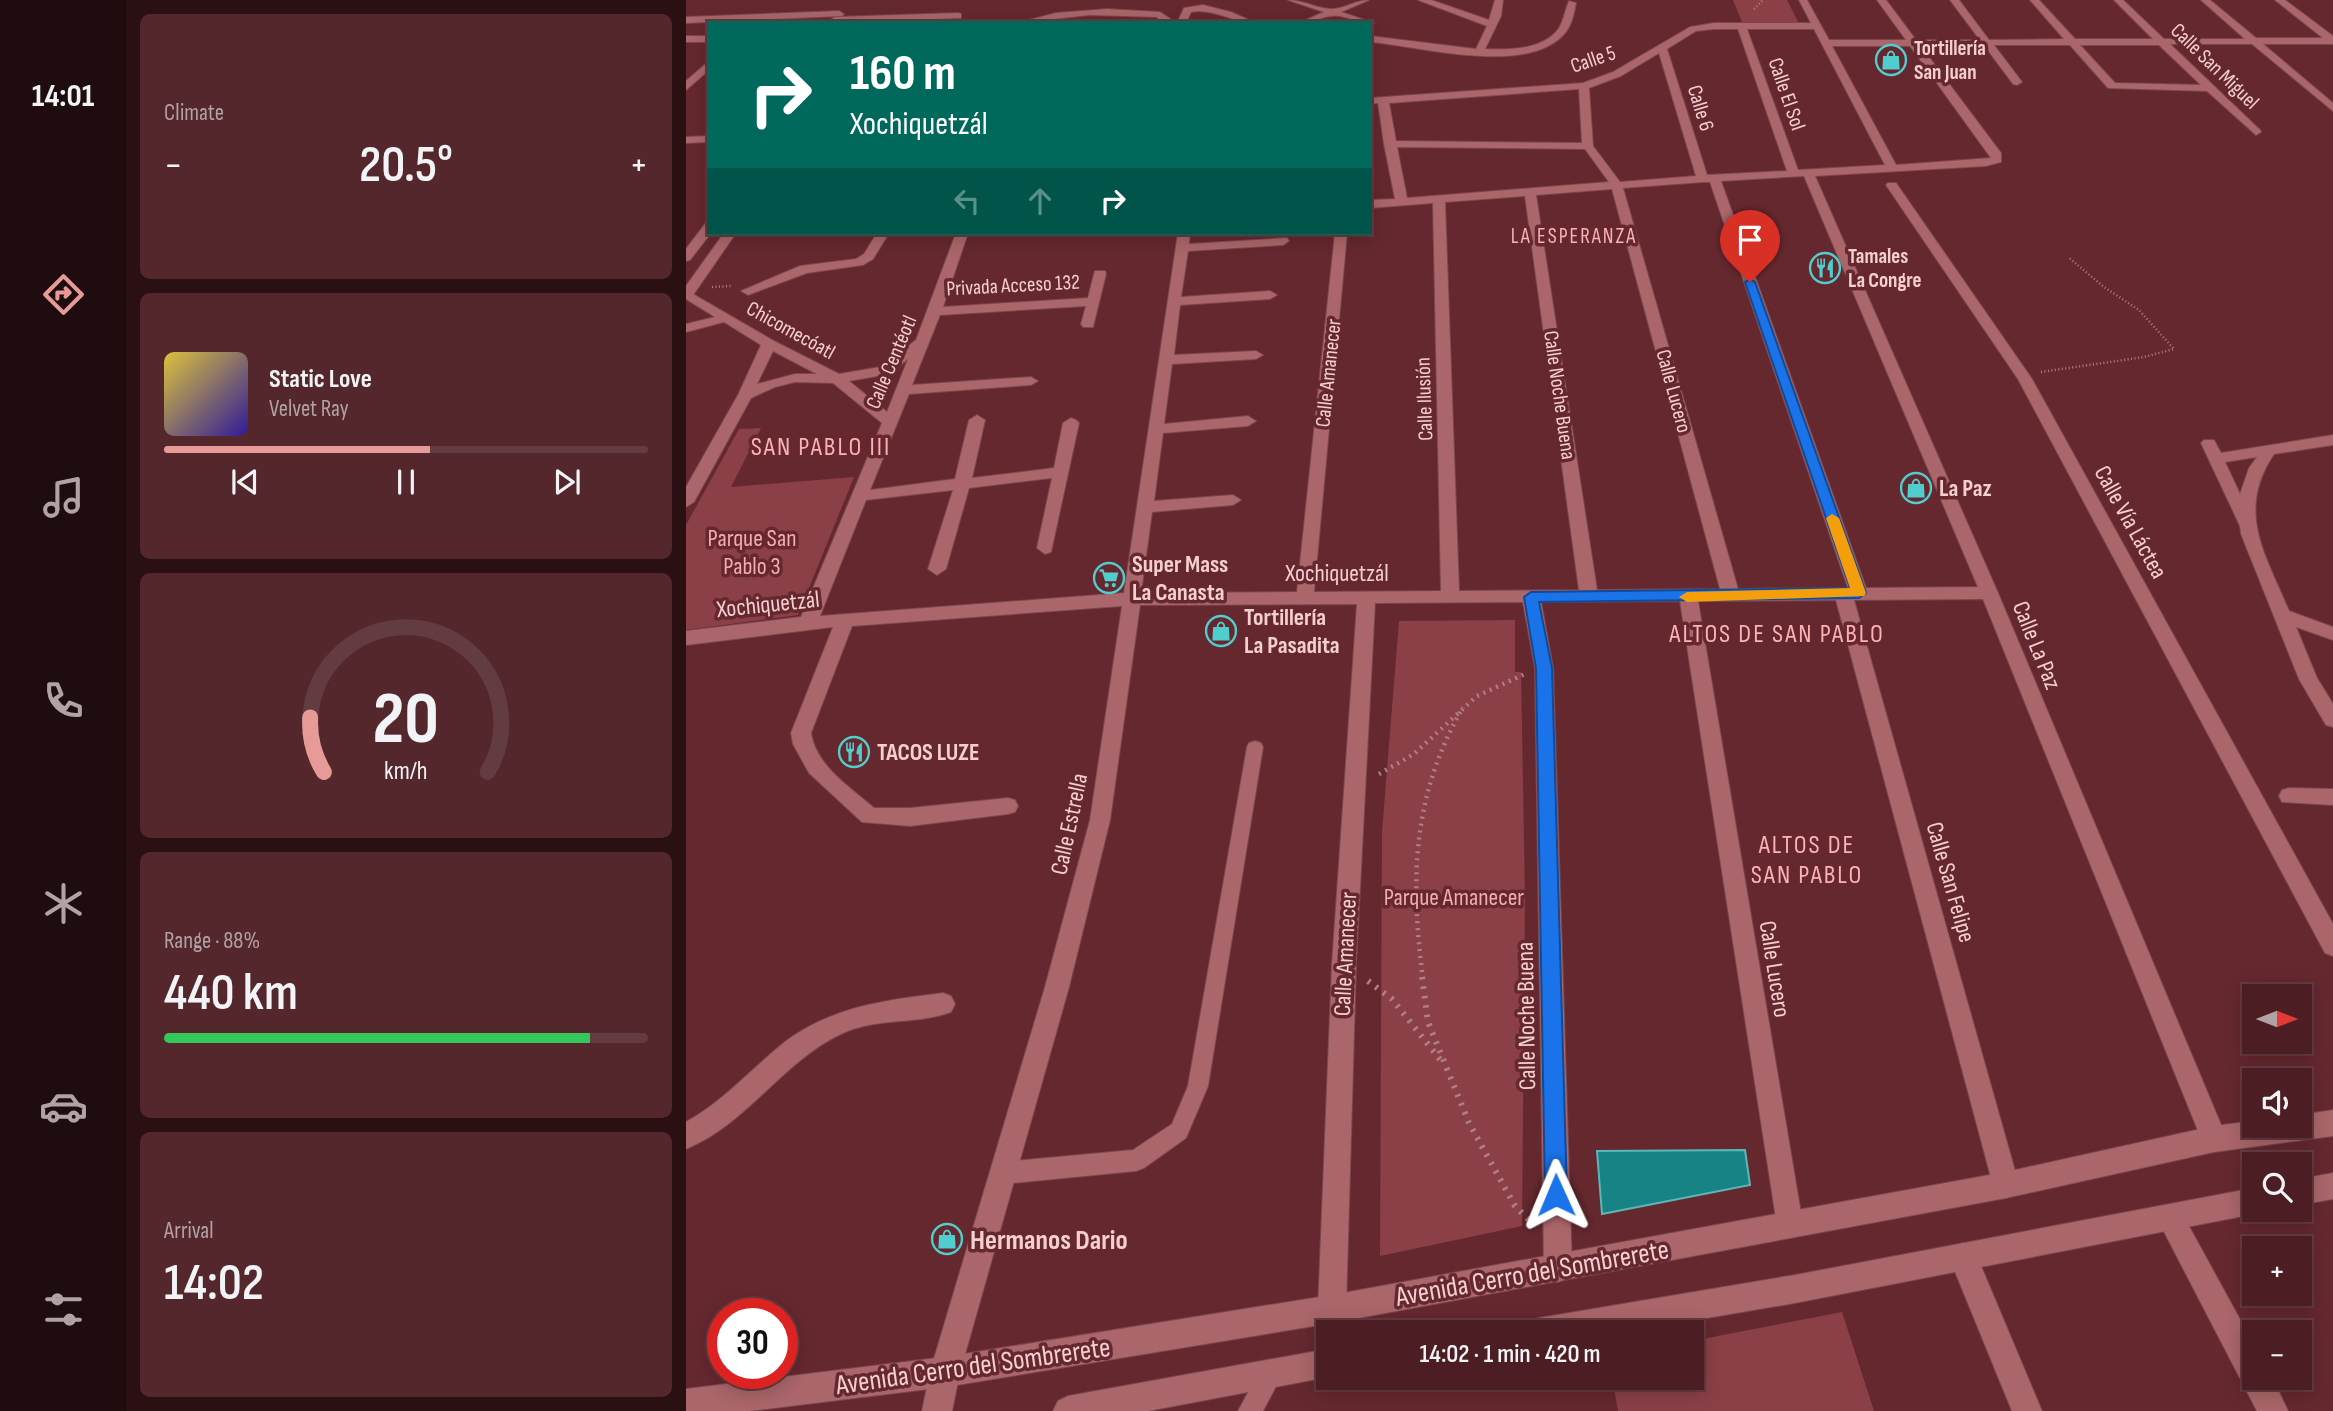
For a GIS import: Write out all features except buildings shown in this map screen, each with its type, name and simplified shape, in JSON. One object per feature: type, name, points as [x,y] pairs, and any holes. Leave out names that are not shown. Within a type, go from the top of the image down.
[{"type":"street","points":[[1292,0],[1362,21]]},
{"type":"street","points":[[1308,21],[1365,0]]},
{"type":"street","points":[[1422,0],[1491,24]]},
{"type":"street","points":[[1479,53],[1499,0]]},
{"type":"street","points":[[1803,0],[1893,169]]},
{"type":"street","points":[[1372,204],[1709,179],[1986,163],[1997,160],[1997,155],[1927,61],[1910,43],[1881,0]]},
{"type":"street","points":[[1954,0],[2017,82]]},
{"type":"street","points":[[2034,0],[2112,86],[2208,88]]},
{"type":"street","name":"Calle San Miguel","points":[[2118,0],[2256,131]]},
{"type":"street","points":[[2205,0],[2333,108]]},
{"type":"street","points":[[2279,0],[2333,41]]},
{"type":"street","points":[[1372,39],[1403,41],[1479,53],[1534,48],[1550,41],[1561,32],[1572,3]]},
{"type":"street","points":[[1156,4],[1163,19]]},
{"type":"street","points":[[1182,21],[1187,10],[1197,7],[1247,21]]},
{"type":"street","points":[[1025,21],[1035,16],[1084,11],[1132,11],[1163,19]]},
{"type":"street","points":[[686,20],[958,16]]},
{"type":"street","name":"Calle El Sol","points":[[1741,26],[1801,174]]},
{"type":"street","name":"Calle 5","points":[[1376,100],[1584,86],[1617,74],[1693,29],[1818,26]]},
{"type":"street","points":[[1397,31],[1404,34],[1403,41]]},
{"type":"street","points":[[686,39],[707,39]]},
{"type":"street","points":[[1828,43],[2333,41]]},
{"type":"street","points":[[1849,43],[1901,55]]},
{"type":"street","name":"Calle 6","points":[[1662,49],[1851,593]]},
{"type":"street","points":[[1914,58],[1927,61]]},
{"type":"street","points":[[686,87],[705,63]]},
{"type":"street","points":[[1584,86],[1588,146],[1618,186]]},
{"type":"street","points":[[1376,100],[1402,202]]},
{"type":"street","points":[[686,140],[707,139]]},
{"type":"street","points":[[1389,144],[1588,146]]},
{"type":"street","name":"Calle La Paz","points":[[1801,174],[1989,593],[2214,1139]]},
{"type":"street","name":"Calle Vía Láctea","points":[[1892,184],[2025,379],[2333,946]]},
{"type":"street","name":"Calle Lucero","points":[[1618,186],[1731,596]]},
{"type":"street","name":"Calle Noche Buena","points":[[1530,193],[1589,597]]},
{"type":"street","name":"Calle Ilusión","points":[[1439,199],[1450,597]]},
{"type":"street","points":[[686,257],[707,230]]},
{"type":"street","points":[[686,295],[729,235]]},
{"type":"street","points":[[748,291],[805,269],[859,261],[869,256],[882,235]]},
{"type":"street","name":"Calle Centéotl","points":[[808,623],[904,390],[961,235]]},
{"type":"street","name":"Calle Amanecer","points":[[1305,598],[1342,235]]},
{"type":"street","points":[[1183,240],[1283,241]]},
{"type":"street","name":"Calle Estrella","points":[[937,1411],[945,1372],[1057,987],[1100,820],[1183,240]]},
{"type":"street","name":"Privada Acceso 132","points":[[1088,324],[1100,274]]},
{"type":"street","name":"Chicomecóatl","points":[[686,295],[769,344],[837,379],[889,421]]},
{"type":"street","points":[[1176,301],[1270,295]]},
{"type":"street","name":"Privada Acceso 132","points":[[935,311],[1094,302]]},
{"type":"street","name":"Chicomecóatl","points":[[686,328],[724,318]]},
{"type":"street","name":"Chicomecóatl","points":[[837,379],[884,371],[923,340]]},
{"type":"street","points":[[686,502],[745,396],[769,344]]},
{"type":"street","points":[[1167,360],[1256,355]]},
{"type":"street","points":[[745,396],[770,384],[795,377],[837,379]]},
{"type":"street","points":[[904,390],[1031,381]]},
{"type":"street","points":[[937,569],[962,485],[977,420]]},
{"type":"street","points":[[1157,429],[1248,421]]},
{"type":"street","points":[[1045,548],[1071,423]]},
{"type":"street","points":[[2333,440],[2268,452],[2212,451],[2308,680],[2333,720]]},
{"type":"street","points":[[2249,534],[2246,499],[2257,468],[2268,452]]},
{"type":"street","points":[[859,496],[1060,472]]},
{"type":"street","points":[[1144,507],[1233,500]]},
{"type":"street","name":"Calle San Felipe","points":[[1851,593],[2007,1185]]},
{"type":"street","name":"Xochiquetzál","points":[[686,638],[808,623],[1132,600],[1989,593]]},
{"type":"street","name":"Calle Noche Buena","points":[[1531,597],[1544,668],[1557,1258]]},
{"type":"street","name":"Calle Lucero","points":[[1688,597],[1790,1225]]},
{"type":"street","name":"Calle Amanecer","points":[[1332,1309],[1344,964],[1366,598]]},
{"type":"street","points":[[2281,615],[2333,634]]},
{"type":"street","points":[[845,621],[801,733],[800,746],[815,766],[869,816],[910,817],[1008,806]]},
{"type":"street","points":[[2289,796],[2333,797]]},
{"type":"street","points":[[686,1136],[713,1121],[806,1041],[830,1027],[876,1013],[943,1004]]},
{"type":"street","name":"Avenida Cerro del Sombrerete","points":[[686,1404],[945,1372],[1332,1309],[1557,1258],[1790,1225],[2007,1185],[2214,1139],[2333,1123]]},
{"type":"street","points":[[2312,1190],[2333,1186]]},
{"type":"street","points":[[1610,1320],[1795,1289],[2242,1203]]},
{"type":"street","points":[[2170,1217],[2242,1352]]},
{"type":"street","points":[[1963,1257],[2027,1411]]},
{"type":"street","points":[[1068,1411],[1316,1365]]},
{"type":"street","points":[[2262,1390],[2273,1411]]},
{"type":"lane","points":[[1002,1173],[1136,1160],[1179,1130],[1198,1086],[1255,747]]},
{"type":"lane","points":[[1250,1411],[1271,1373]]},
{"type":"path","points":[[2025,379],[2045,370],[2144,357],[2174,349],[2140,310],[2104,287],[2068,257]]},
{"type":"path","points":[[1354,782],[1395,769],[1437,735],[1463,706],[1493,685],[1544,668]]},
{"type":"path","points":[[1463,706],[1451,728],[1427,792],[1417,842],[1415,919],[1428,1022],[1469,1123],[1515,1206],[1557,1258]]},
{"type":"path","points":[[1344,964],[1392,999],[1447,1068]]},
{"type":"green space","points":[[1733,0],[1787,0],[1798,22],[1742,22]]},
{"type":"green space","name":"Parque San Pablo 3","points":[[761,428],[731,487],[854,477],[798,615],[686,630],[686,525],[739,429]]},
{"type":"green space","name":"Parque Amanecer","points":[[1515,620],[1515,672],[1521,672],[1525,897],[1522,1226],[1380,1256],[1382,832],[1399,621]]},
{"type":"green space","points":[[1842,1312],[1874,1411],[1618,1411],[1614,1390],[1704,1390],[1704,1339]]},
{"type":"slow traffic","points":[[1687,597],[1859,593],[1832,518]]},
{"type":"place","name":"Tortillería San Juan","points":[[1891,60]]},
{"type":"place","name":"Tamales La Congre","points":[[1825,268]]},
{"type":"place","name":"La Paz","points":[[1916,488]]},
{"type":"place","name":"Super Mass La Canasta","points":[[1109,578]]},
{"type":"place","name":"Tortillería La Pasadita","points":[[1221,631]]},
{"type":"place","name":"TACOS LUZE","points":[[854,752]]},
{"type":"place","name":"Hermanos Dario","points":[[947,1239]]},
{"type":"district","name":"LA ESPERANZA","points":[[1574,236]]},
{"type":"district","name":"SAN PABLO III","points":[[821,446]]},
{"type":"district","name":"ALTOS DE SAN PABLO","points":[[1777,633]]},
{"type":"district","name":"ALTOS DE SAN PABLO","points":[[1807,859]]},
{"type":"route","points":[[1556,1195],[1544,668],[1531,597],[1709,597],[1859,593],[1750,282]]}]
